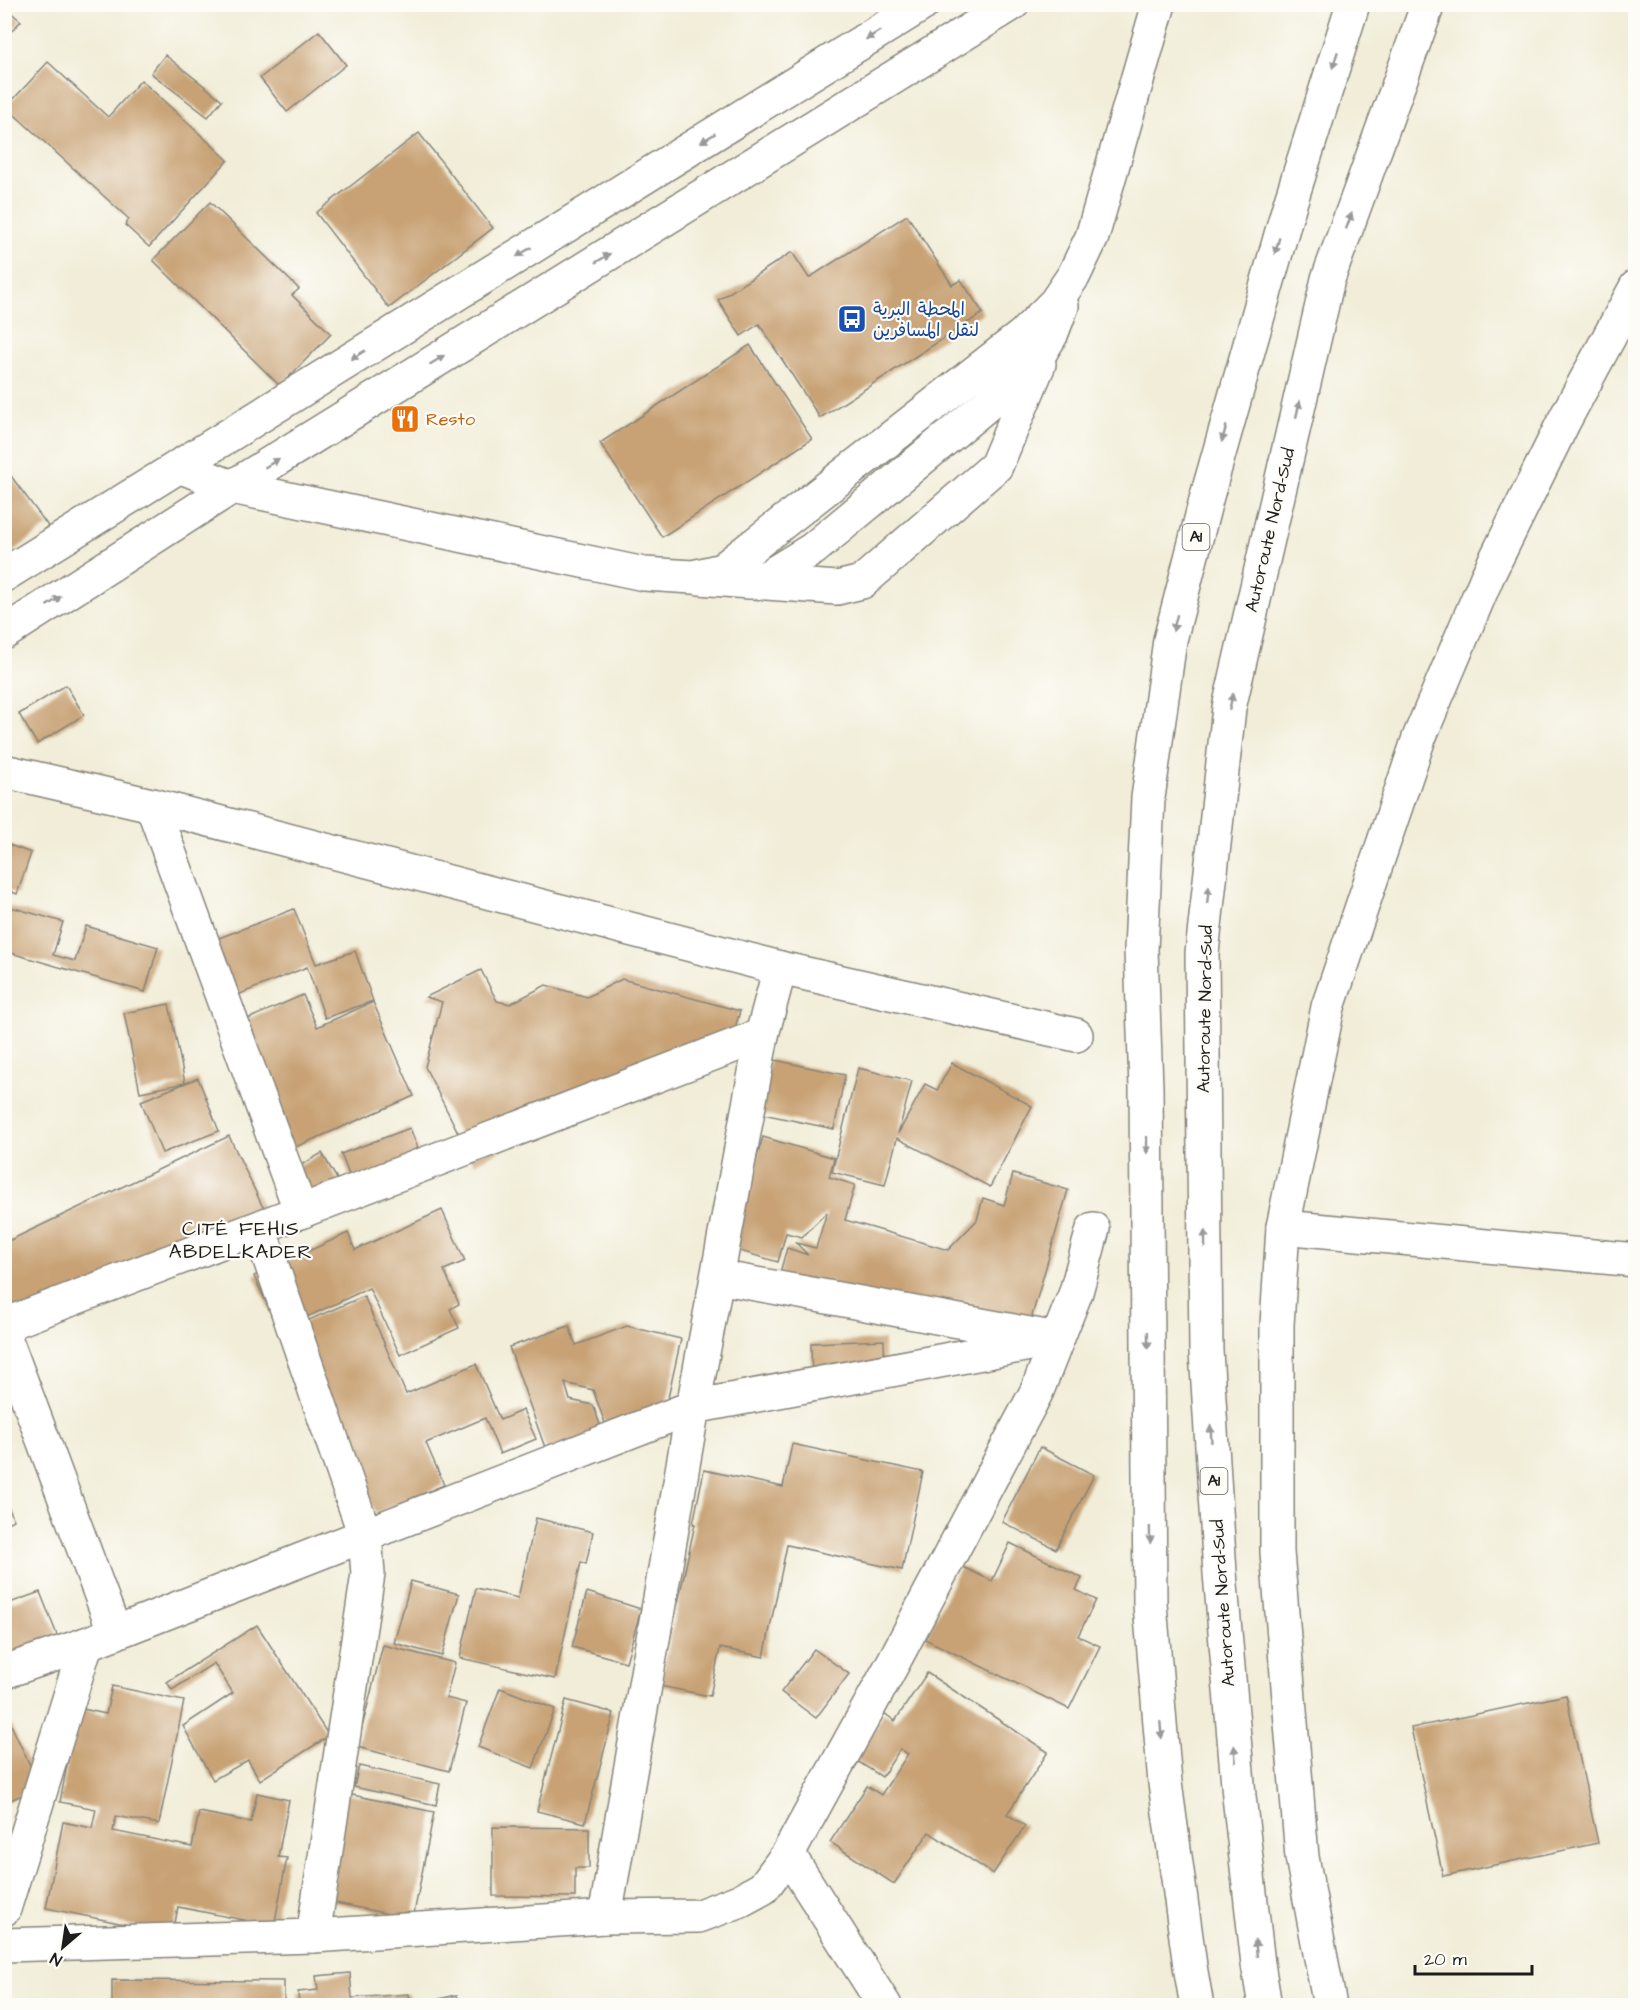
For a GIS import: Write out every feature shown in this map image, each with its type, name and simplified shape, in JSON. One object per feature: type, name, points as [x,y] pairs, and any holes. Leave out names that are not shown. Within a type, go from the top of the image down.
[{"type":"main road","points":[[4,575],[923,4]]},
{"type":"main road","points":[[4,633],[232,488],[1012,4]]},
{"type":"main road","points":[[179,466],[232,488],[644,574],[837,588],[862,582],[996,466],[1074,275],[1092,237],[1159,4]]},
{"type":"main road","name":"A1","points":[[1197,2006],[1165,1783],[1150,1604],[1146,1087],[1141,950],[1148,798],[1170,640],[1204,507],[1288,210],[1353,4]]},
{"type":"main road","name":"Autoroute Nord-Sud","points":[[1265,2006],[1239,1796],[1220,1573],[1207,1363],[1202,954],[1229,708],[1328,279],[1428,4]]},
{"type":"main road","points":[[693,577],[722,570],[1023,335],[1056,303],[1074,275]]},
{"type":"main road","points":[[1330,2006],[1302,1857],[1277,1552],[1277,1325],[1283,1227],[1328,1007],[1419,738],[1487,577],[1564,421],[1635,287]]},
{"type":"main road","points":[[748,582],[769,576],[813,549],[1030,368],[1051,335]]},
{"type":"main road","points":[[4,771],[152,805],[780,968],[1076,1035]]},
{"type":"main road","points":[[152,805],[301,1212]]},
{"type":"main road","points":[[604,1917],[693,1407],[762,1035],[780,968]]},
{"type":"main road","points":[[4,1325],[762,1035]]},
{"type":"main road","points":[[1283,1227],[1635,1260]]},
{"type":"main road","points":[[259,1228],[366,1535],[368,1575],[313,1936]]},
{"type":"main road","points":[[4,1945],[313,1936],[604,1917],[699,1916],[739,1901],[763,1888],[788,1854],[987,1488],[1037,1391],[1076,1292],[1094,1230]]},
{"type":"main road","points":[[718,1278],[1057,1339]]},
{"type":"main road","points":[[4,1335],[101,1639],[4,1909]]},
{"type":"main road","points":[[4,1672],[101,1639],[693,1407],[1057,1339]]},
{"type":"main road","points":[[788,1854],[885,2006]]},
{"type":"building","points":[[4,7],[21,21],[4,39]]},
{"type":"building","points":[[319,31],[346,65],[287,112],[260,78]]},
{"type":"building","points":[[165,55],[222,100],[208,117],[151,73]]},
{"type":"building","points":[[48,62],[108,117],[141,80],[228,160],[149,247],[125,225],[129,219],[6,107]]},
{"type":"building","points":[[419,133],[493,228],[389,308],[316,213]]},
{"type":"building","points":[[210,202],[299,289],[292,295],[331,334],[280,386],[153,260]]},
{"type":"building","name":"المحطة البرية لنقل المسافرين","points":[[907,215],[952,285],[961,280],[983,313],[820,418],[759,324],[741,336],[718,300],[792,252],[809,278]]},
{"type":"building","points":[[750,345],[812,439],[662,537],[600,443]]},
{"type":"building","points":[[11,476],[48,526],[4,558],[4,480]]},
{"type":"building","points":[[66,685],[84,715],[37,744],[19,714]]},
{"type":"building","points":[[4,843],[31,853],[17,894],[4,889]]},
{"type":"building","points":[[4,905],[63,922],[53,955],[75,961],[86,926],[158,947],[145,992],[4,951]]},
{"type":"building","points":[[294,909],[316,964],[355,951],[373,1001],[325,1018],[307,967],[223,1001],[201,945]]},
{"type":"building","points":[[481,970],[497,1001],[510,1004],[546,985],[587,997],[622,979],[740,1011],[733,1035],[474,1164],[425,1067],[442,1002],[426,997]]},
{"type":"building","points":[[303,995],[317,1027],[373,1002],[414,1096],[291,1149],[236,1024]]},
{"type":"building","points":[[169,1004],[185,1083],[140,1092],[124,1013]]},
{"type":"building","points":[[770,1059],[845,1075],[834,1129],[758,1113]]},
{"type":"building","points":[[952,1063],[1032,1106],[990,1187],[897,1138],[885,1185],[832,1172],[858,1068],[912,1081],[898,1134],[925,1084],[937,1090]]},
{"type":"building","points":[[198,1078],[219,1131],[162,1153],[141,1101]]},
{"type":"building","points":[[410,1128],[427,1171],[358,1198],[341,1154]]},
{"type":"building","points":[[229,1136],[269,1220],[4,1332],[4,1243]]},
{"type":"building","points":[[763,1137],[834,1158],[829,1177],[855,1185],[845,1220],[948,1250],[977,1220],[983,1198],[1004,1205],[1013,1174],[1068,1190],[1022,1351],[773,1297],[787,1248],[808,1255],[796,1243],[816,1248],[827,1212],[802,1237],[786,1233],[778,1262],[730,1248]]},
{"type":"building","points":[[322,1153],[348,1198],[316,1217],[289,1172]]},
{"type":"building","points":[[442,1210],[465,1261],[444,1270],[459,1304],[450,1309],[459,1328],[400,1355],[369,1288],[279,1330],[254,1276],[348,1233],[355,1250]]},
{"type":"building","points":[[364,1296],[406,1394],[476,1364],[500,1420],[523,1410],[536,1439],[500,1454],[485,1418],[426,1443],[444,1485],[376,1513],[286,1330]]},
{"type":"building","points":[[569,1326],[576,1345],[627,1326],[681,1339],[664,1416],[606,1426],[593,1390],[565,1383],[570,1400],[593,1405],[608,1447],[552,1467],[509,1347]]},
{"type":"building","points":[[884,1340],[885,1384],[812,1386],[811,1343]]},
{"type":"building","points":[[792,1444],[923,1472],[902,1570],[787,1545],[764,1657],[720,1648],[710,1696],[660,1686],[695,1524],[693,1524],[704,1470],[783,1487]]},
{"type":"building","points":[[1040,1447],[1094,1475],[1056,1549],[1002,1522]]},
{"type":"building","points":[[4,1497],[14,1520],[4,1524]]},
{"type":"building","points":[[536,1518],[593,1532],[586,1564],[581,1562],[555,1679],[460,1658],[476,1588],[518,1598]]},
{"type":"building","points":[[1010,1543],[1082,1578],[1076,1590],[1096,1600],[1078,1636],[1100,1646],[1069,1709],[925,1639],[961,1566],[992,1581]]},
{"type":"building","points":[[411,1581],[459,1594],[442,1656],[394,1643]]},
{"type":"building","points":[[40,1592],[59,1640],[4,1662],[4,1605]]},
{"type":"building","points":[[587,1592],[641,1609],[626,1662],[572,1647]]},
{"type":"building","points":[[257,1625],[329,1736],[260,1780],[248,1760],[213,1780],[183,1726],[233,1693],[214,1663],[172,1690],[167,1682]]},
{"type":"building","points":[[383,1645],[455,1663],[446,1698],[466,1703],[449,1771],[357,1747]]},
{"type":"building","points":[[814,1649],[849,1674],[816,1718],[781,1692]]},
{"type":"building","points":[[927,1673],[1048,1752],[1007,1814],[1025,1826],[993,1874],[929,1832],[894,1884],[830,1842],[867,1786],[881,1795],[908,1754],[900,1749],[882,1777],[854,1759],[884,1713],[895,1721]]},
{"type":"building","points":[[112,1686],[184,1701],[159,1824],[116,1816],[113,1831],[192,1847],[199,1812],[251,1822],[257,1793],[289,1800],[278,1857],[287,1858],[274,1926],[178,1907],[173,1934],[46,1908],[63,1822],[92,1828],[96,1809],[60,1802],[78,1708],[106,1714]]},
{"type":"building","points":[[500,1688],[555,1709],[533,1768],[478,1747]]},
{"type":"building","points":[[1566,1695],[1598,1843],[1443,1876],[1411,1728]]},
{"type":"building","points":[[566,1700],[614,1713],[585,1823],[537,1811]]},
{"type":"building","points":[[4,1714],[40,1787],[4,1803]]},
{"type":"building","points":[[359,1766],[440,1784],[436,1805],[354,1787]]},
{"type":"building","points":[[343,1793],[434,1812],[413,1919],[331,1902]]},
{"type":"building","points":[[493,1827],[589,1828],[589,1868],[575,1868],[575,1897],[493,1896]]},
{"type":"building","points":[[350,1973],[352,1998],[409,1994],[410,2006],[299,2006],[298,1992],[318,1990],[316,1976]]},
{"type":"building","points":[[112,1980],[284,1981],[284,2006],[112,2006]]},
{"type":"building","points":[[457,1995],[460,2006],[412,2006],[412,2005]]},
{"type":"place","name":"المحطة البرية لنقل المسافرين","points":[[852,319]]},
{"type":"place","name":"Resto","points":[[405,419]]},
{"type":"district","name":"CITÉ FEHIS ABDELKADER","points":[[241,1240]]}]
